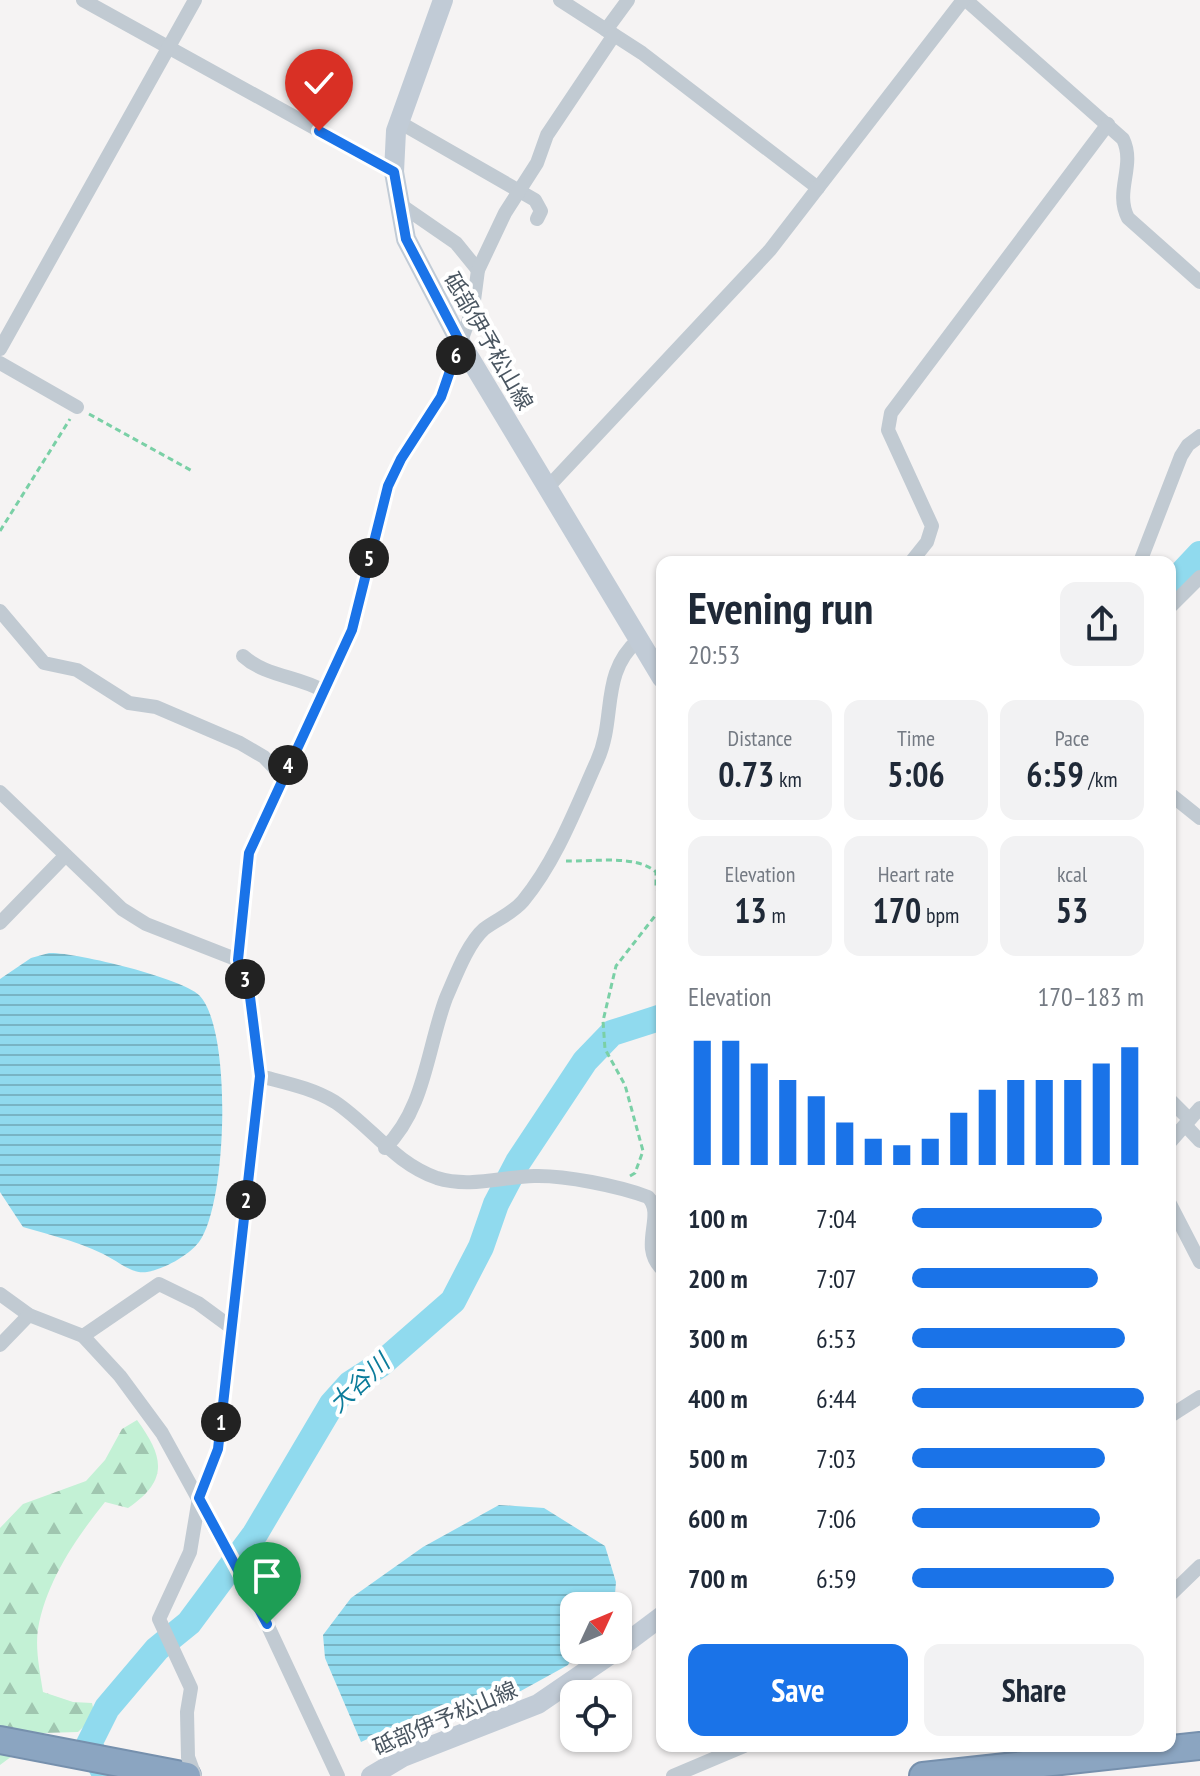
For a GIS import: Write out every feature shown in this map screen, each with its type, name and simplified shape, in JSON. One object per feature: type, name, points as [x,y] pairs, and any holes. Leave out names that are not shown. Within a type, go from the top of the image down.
[{"type":"highway","points":[[0,1740],[187,1776]]},
{"type":"highway","points":[[1176,1749],[1200,1746]]},
{"type":"highway","points":[[923,1776],[1145,1752]]},
{"type":"main road","name":"砥部伊予松山線","points":[[443,0],[399,122],[394,172],[398,203],[417,264],[460,342],[656,668]]},
{"type":"main road","name":"砥部伊予松山線","points":[[632,1639],[656,1621]]},
{"type":"main road","name":"砥部伊予松山線","points":[[371,1776],[403,1757],[510,1718],[538,1704],[597,1664]]},
{"type":"street","points":[[83,0],[394,172]]},
{"type":"street","points":[[0,349],[195,0]]},
{"type":"street","points":[[560,0],[610,33],[818,188]]},
{"type":"street","points":[[195,1776],[188,1757],[187,1712],[191,1688],[159,1619],[190,1552],[199,1498],[218,1449],[260,1076],[251,1001],[238,960],[249,853],[352,630],[388,486],[401,459],[441,397],[473,308],[478,270],[537,163],[547,135],[628,0]]},
{"type":"street","points":[[548,487],[770,250],[964,0],[1108,124],[1128,150],[1120,204],[1128,218],[1199,280]]},
{"type":"street","points":[[399,122],[449,148],[539,205],[541,211],[537,219]]},
{"type":"street","points":[[916,556],[927,542],[932,526],[888,430],[891,413],[1108,124]]},
{"type":"street","points":[[398,203],[456,243],[478,270]]},
{"type":"street","points":[[0,363],[77,407]]},
{"type":"street","points":[[1142,556],[1181,456],[1188,445],[1200,436]]},
{"type":"street","points":[[1176,601],[1200,577]]},
{"type":"street","points":[[0,611],[44,663],[77,670],[129,703],[156,707],[240,743],[264,757],[283,777]]},
{"type":"street","points":[[385,1148],[410,1119],[446,999],[472,945],[480,932],[521,903],[550,860],[604,744],[616,665],[623,653],[639,639]]},
{"type":"street","points":[[243,656],[255,667],[303,680],[322,690]]},
{"type":"street","points":[[0,792],[100,891],[146,924],[238,960]]},
{"type":"street","points":[[1176,799],[1200,818]]},
{"type":"street","points":[[0,923],[65,856]]},
{"type":"street","points":[[260,1076],[312,1090],[336,1103],[385,1148],[413,1167],[438,1178],[456,1182],[552,1176],[618,1190],[652,1201],[651,1253],[656,1260]]},
{"type":"street","points":[[1176,1135],[1191,1117],[1200,1141]]},
{"type":"street","points":[[1176,1216],[1200,1262]]},
{"type":"street","points":[[83,1336],[159,1284],[198,1303],[232,1328]]},
{"type":"street","points":[[0,1294],[29,1315],[83,1336],[120,1376],[162,1433],[267,1624],[338,1776]]},
{"type":"street","points":[[0,1345],[29,1315]]},
{"type":"street","points":[[1176,1412],[1200,1397]]},
{"type":"street","points":[[1176,1589],[1200,1566]]},
{"type":"street","points":[[673,1776],[730,1752]]},
{"type":"path","points":[[0,531],[77,407],[194,472]]},
{"type":"path","points":[[550,860],[630,863],[656,872]]},
{"type":"path","points":[[618,1190],[635,1173],[643,1151],[625,1085],[605,1049],[603,1021],[616,966],[656,915]]},
{"type":"green space","points":[[137,1420],[157,1457],[156,1478],[141,1498],[128,1508],[105,1502],[94,1516],[55,1578],[38,1629],[37,1652],[43,1692],[73,1702],[92,1703],[95,1716],[78,1732],[43,1733],[0,1765],[0,1528],[23,1504],[86,1481],[105,1460],[122,1429]]},
{"type":"water","points":[[49,953],[103,961],[172,981],[199,995],[210,1014],[221,1079],[222,1118],[216,1193],[199,1242],[182,1257],[161,1268],[147,1272],[134,1271],[92,1249],[23,1227],[0,1192],[0,979],[31,958]]},
{"type":"water","points":[[499,1505],[544,1508],[605,1546],[616,1582],[615,1592],[560,1592],[560,1664],[568,1665],[506,1699],[437,1723],[414,1717],[361,1742],[325,1658],[323,1635],[351,1598],[423,1547]]},
{"type":"waterway","name":"大谷川","points":[[1176,580],[1200,554]]},
{"type":"waterway","name":"大谷川","points":[[106,1776],[89,1744],[107,1708],[157,1649],[189,1623],[255,1534],[332,1404],[350,1384],[381,1364],[453,1301],[481,1247],[496,1204],[518,1162],[585,1061],[612,1033],[656,1019]]},
{"type":"route","points":[[267,1624],[199,1498],[218,1449],[260,1076],[249,989],[238,960],[249,853],[299,737],[352,630],[388,486],[401,459],[441,397],[460,342],[406,239],[394,172],[319,131]]}]
